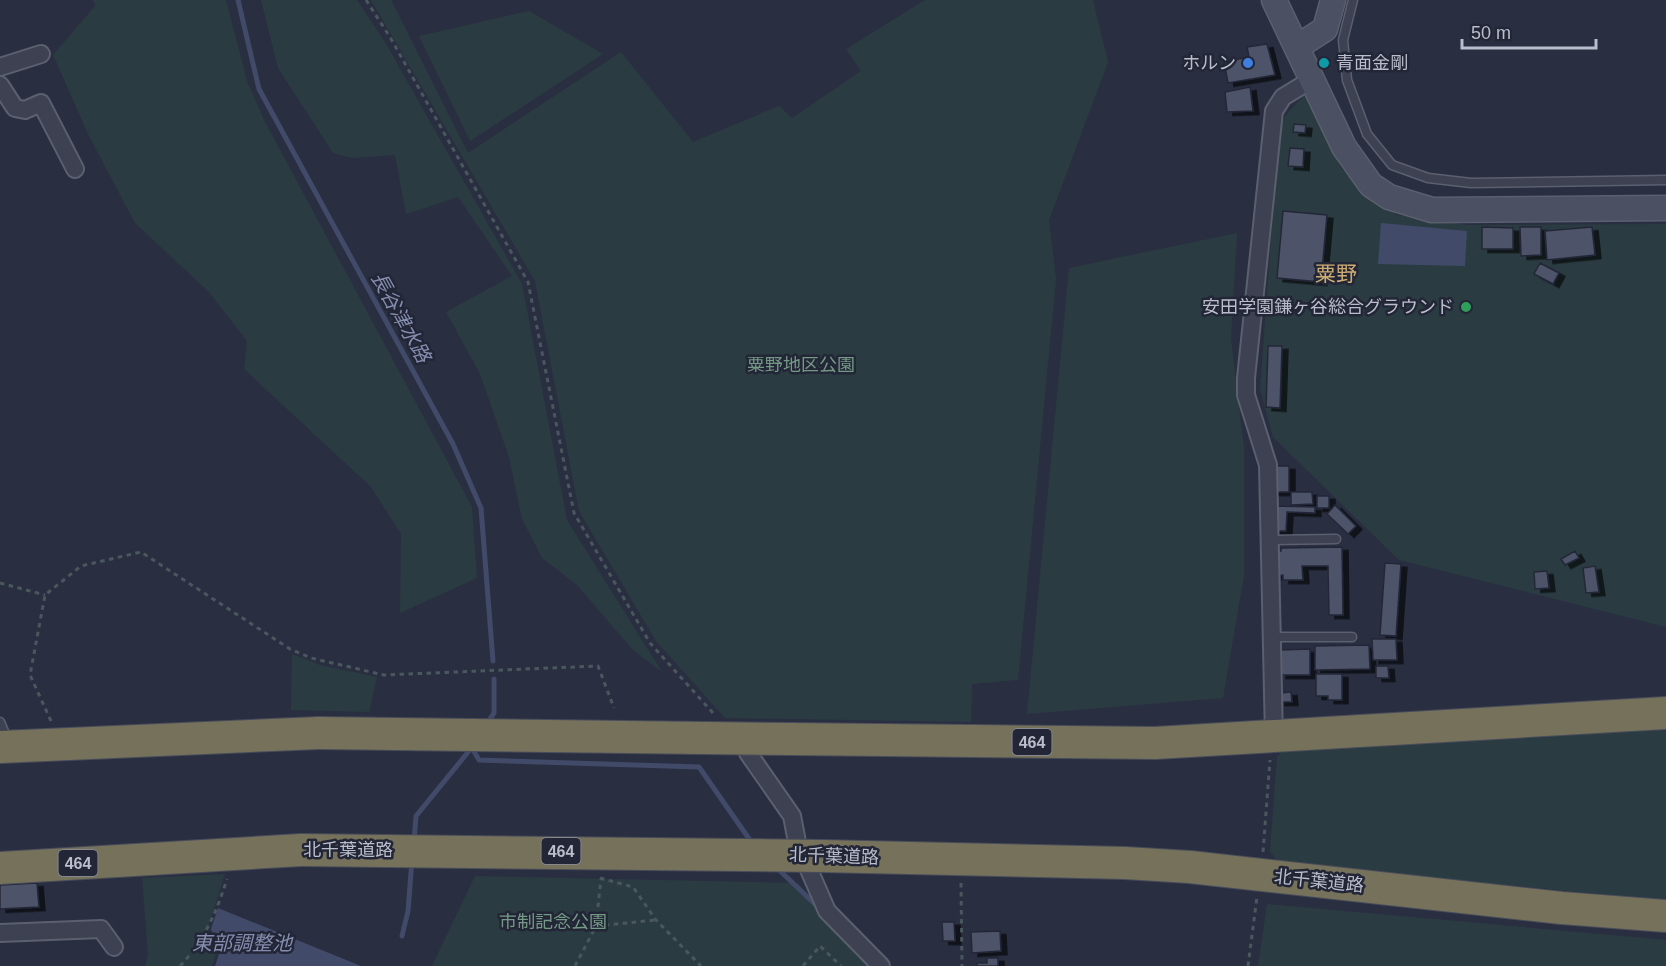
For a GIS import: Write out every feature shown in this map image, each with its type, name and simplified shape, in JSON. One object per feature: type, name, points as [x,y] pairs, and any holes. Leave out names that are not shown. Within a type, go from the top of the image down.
[{"type":"highway","name":"464","points":[[3,738],[58,743],[319,733],[1155,743],[1274,738],[1471,723],[1666,713]]},
{"type":"highway","name":"北千葉道路","points":[[0,868],[301,850],[821,855],[1125,863],[1259,874],[1562,908],[1666,916]]},
{"type":"street","points":[[1274,0],[1311,80],[1358,170],[1389,197],[1408,205],[1432,210],[1666,208]]},
{"type":"street","points":[[1297,47],[1325,30],[1333,0]]},
{"type":"street","points":[[0,67],[40,54]]},
{"type":"street","points":[[1274,738],[1268,465],[1246,395],[1256,267],[1274,111],[1283,97],[1297,86],[1311,80]]},
{"type":"street","points":[[0,85],[15,108],[25,110],[41,103],[75,169]]},
{"type":"street","points":[[748,753],[792,816],[797,842],[827,911],[881,966]]},
{"type":"street","points":[[0,933],[100,929],[114,947]]},
{"type":"lane","points":[[1353,0],[1343,40],[1347,80],[1367,134],[1392,165],[1428,178],[1471,183],[1666,180]]},
{"type":"lane","points":[[1269,540],[1336,539]]},
{"type":"lane","points":[[1271,637],[1352,637]]},
{"type":"path","points":[[366,0],[390,37],[528,282],[574,513],[650,643],[718,719]]},
{"type":"path","points":[[58,743],[30,675],[45,595],[81,567],[141,552],[290,649],[311,658],[384,675],[598,666],[614,708]]},
{"type":"path","points":[[0,583],[45,595]]},
{"type":"path","points":[[1248,966],[1270,756],[1274,738]]},
{"type":"path","points":[[961,860],[962,966]]},
{"type":"path","points":[[180,966],[204,934],[220,903],[230,871]]},
{"type":"path","points":[[575,966],[596,926],[601,879],[598,871]]},
{"type":"path","points":[[601,879],[633,888],[656,920],[701,966]]},
{"type":"path","points":[[596,926],[656,920]]},
{"type":"path","points":[[803,966],[806,959],[820,946],[841,966]]},
{"type":"green space","points":[[93,0],[226,0],[247,81],[264,120],[472,507],[477,578],[400,613],[401,534],[371,487],[244,369],[247,341],[209,292],[135,223],[88,134],[53,55],[95,6]]},
{"type":"green space","points":[[261,0],[357,0],[385,42],[522,284],[567,520],[662,672],[633,650],[577,585],[542,558],[522,519],[509,457],[480,374],[446,312],[512,276],[458,197],[406,214],[395,155],[352,158],[333,153],[278,68]]},
{"type":"green space","name":"粟野地区公園","points":[[371,0],[391,0],[468,153],[621,52],[693,142],[779,106],[792,118],[861,71],[846,49],[925,0],[1093,0],[1108,62],[1049,220],[1056,279],[1018,680],[972,684],[971,722],[725,718],[656,641],[579,511],[535,281]]},
{"type":"green space","points":[[529,11],[603,54],[470,141],[419,36]]},
{"type":"green space","name":"安田学園鎌ヶ谷総合グラウンド","points":[[1307,92],[1340,167],[1379,204],[1397,215],[1468,225],[1666,224],[1666,627],[1399,560],[1273,437],[1260,389],[1279,132],[1285,116]]},
{"type":"green space","points":[[1237,233],[1231,339],[1244,448],[1244,575],[1223,698],[1027,714],[1069,268]]},
{"type":"green space","points":[[292,654],[320,665],[377,677],[369,712],[291,710]]},
{"type":"green space","points":[[1666,724],[1666,900],[1281,864],[1270,852],[1277,757],[1286,747]]},
{"type":"green space","points":[[225,874],[207,930],[217,952],[212,966],[145,966],[148,954],[142,878]]},
{"type":"green space","name":"市制記念公園","points":[[475,876],[798,883],[873,966],[432,966]]},
{"type":"green space","points":[[1267,904],[1666,940],[1666,966],[1258,966]]},
{"type":"water","points":[[1381,223],[1467,231],[1465,266],[1378,264]]},
{"type":"water","name":"東部調整池","points":[[218,908],[361,966],[215,966],[220,951],[211,929]]},
{"type":"building","points":[[1267,44],[1275,75],[1228,83],[1224,62],[1249,57],[1247,47]]},
{"type":"building","points":[[1250,87],[1253,111],[1227,112],[1225,92]]},
{"type":"building","points":[[1294,124],[1306,125],[1305,133],[1293,132]]},
{"type":"building","points":[[1290,148],[1304,149],[1303,167],[1288,166]]},
{"type":"building","points":[[1283,211],[1327,215],[1321,282],[1277,278]]},
{"type":"building","points":[[1482,227],[1513,228],[1513,249],[1482,249]]},
{"type":"building","points":[[1520,227],[1541,227],[1541,255],[1521,256]]},
{"type":"building","points":[[1592,227],[1595,255],[1547,260],[1545,231]]},
{"type":"building","points":[[1540,263],[1559,273],[1553,284],[1534,274]]},
{"type":"building","points":[[1268,346],[1282,346],[1280,408],[1266,407]]},
{"type":"building","points":[[1272,466],[1289,466],[1289,492],[1272,492]]},
{"type":"building","points":[[1291,492],[1312,492],[1313,504],[1291,505]]},
{"type":"building","points":[[1317,496],[1329,496],[1329,508],[1317,508]]},
{"type":"building","points":[[1335,505],[1356,526],[1348,534],[1327,514]]},
{"type":"building","points":[[1273,506],[1315,507],[1315,513],[1287,512],[1286,531],[1273,531]]},
{"type":"building","points":[[1342,547],[1343,615],[1329,615],[1328,566],[1302,566],[1303,580],[1283,580],[1283,575],[1276,576],[1275,551],[1281,551],[1281,548]]},
{"type":"building","points":[[1575,551],[1579,558],[1565,565],[1561,559]]},
{"type":"building","points":[[1385,563],[1401,564],[1396,636],[1380,635]]},
{"type":"building","points":[[1595,566],[1599,592],[1586,593],[1583,568]]},
{"type":"building","points":[[1547,571],[1549,588],[1535,589],[1534,572]]},
{"type":"building","points":[[1372,639],[1396,639],[1397,660],[1373,660]]},
{"type":"building","points":[[1369,645],[1370,669],[1315,670],[1315,646]]},
{"type":"building","points":[[1310,649],[1310,675],[1280,675],[1280,650]]},
{"type":"building","points":[[1376,666],[1388,666],[1389,678],[1376,678]]},
{"type":"building","points":[[1316,674],[1342,674],[1342,700],[1328,700],[1328,696],[1316,696]]},
{"type":"building","points":[[1291,692],[1292,702],[1279,702],[1279,693]]},
{"type":"building","points":[[37,883],[39,907],[0,909],[0,885]]},
{"type":"building","points":[[942,922],[954,922],[955,941],[943,941]]},
{"type":"building","points":[[1000,931],[1001,951],[972,953],[971,932]]},
{"type":"building","points":[[987,958],[998,958],[998,966],[977,966],[977,963],[987,963]]},
{"type":"waterway","name":"長谷津水路","points":[[238,0],[259,89],[453,444],[481,508],[493,661]]},
{"type":"waterway","name":"長谷津水路","points":[[486,725],[494,713],[494,679]]},
{"type":"waterway","name":"長谷津水路","points":[[414,842],[416,816],[473,746]]},
{"type":"waterway","points":[[472,748],[479,760],[699,767],[752,843]]},
{"type":"waterway","name":"長谷津水路","points":[[402,936],[408,911],[412,860]]},
{"type":"waterway","points":[[776,867],[819,908]]},
{"type":"place","name":"ホルン","points":[[1248,63]]},
{"type":"place","name":"青面金剛","points":[[1324,63]]},
{"type":"place","name":"安田学園鎌ヶ谷総合グラウンド","points":[[1466,307]]},
{"type":"district","name":"粟野","points":[[1336,274]]}]
